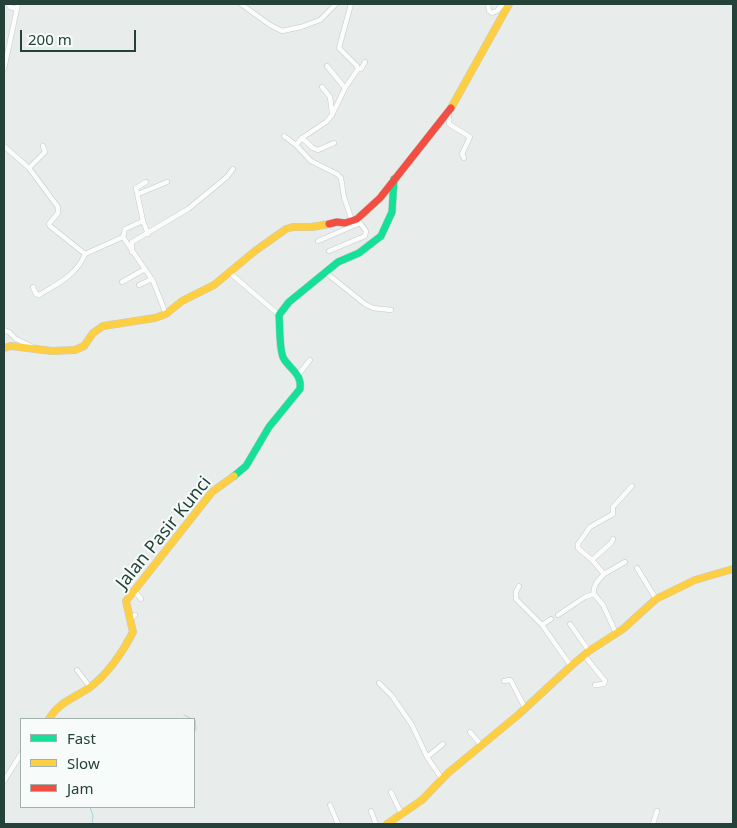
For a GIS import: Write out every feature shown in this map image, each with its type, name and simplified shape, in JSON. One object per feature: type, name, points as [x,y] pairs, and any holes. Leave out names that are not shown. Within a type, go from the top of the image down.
[{"type":"street","points":[[4,69],[17,7],[10,7],[8,4]]},
{"type":"street","points":[[241,4],[270,25],[282,31],[320,20],[336,4]]},
{"type":"street","points":[[350,4],[339,48],[358,69]]},
{"type":"street","points":[[488,4],[489,11],[493,12],[493,15],[499,21]]},
{"type":"street","points":[[493,12],[503,4]]},
{"type":"street","points":[[318,241],[356,221],[380,198],[403,170],[449,112],[509,4]]},
{"type":"street","points":[[296,145],[302,138],[326,122],[332,115],[345,88],[365,62]]},
{"type":"street","points":[[327,66],[345,88]]},
{"type":"street","points":[[322,87],[330,97],[332,115]]},
{"type":"street","points":[[449,112],[449,124],[470,137],[462,154],[464,158]]},
{"type":"street","points":[[284,136],[296,145],[311,161],[337,174],[341,178],[344,197],[356,221],[366,232],[364,236],[329,251]]},
{"type":"street","points":[[302,138],[318,150],[334,143]]},
{"type":"street","points":[[4,146],[29,168],[58,207],[58,213],[49,225],[84,254]]},
{"type":"street","points":[[29,168],[45,152],[44,146]]},
{"type":"street","points":[[132,252],[132,242],[188,209],[227,177],[233,169]]},
{"type":"street","points":[[310,360],[298,375],[282,357],[279,315],[289,302],[325,272],[338,262],[359,253],[381,236],[392,212],[394,179]]},
{"type":"street","points":[[146,182],[136,188],[143,221],[148,234]]},
{"type":"street","points":[[138,194],[167,182]]},
{"type":"street","points":[[143,221],[125,229],[123,238],[152,279],[166,314]]},
{"type":"street","points":[[4,348],[11,346],[38,350],[75,350],[84,346],[93,333],[103,326],[149,319],[166,314],[182,301],[211,286],[230,273],[255,250],[286,229],[356,221]]},
{"type":"street","points":[[33,287],[36,294],[39,295],[62,282],[79,266],[84,254],[123,238]]},
{"type":"street","points":[[122,282],[145,269]]},
{"type":"street","points":[[325,272],[364,304],[373,308],[391,310]]},
{"type":"street","points":[[230,273],[279,315]]},
{"type":"street","points":[[139,285],[152,279]]},
{"type":"street","points":[[5,329],[16,339],[38,350]]},
{"type":"street","name":"Jalan Pasir Kunci","points":[[50,718],[58,708],[90,687],[102,676],[133,634],[132,617],[126,601],[212,492],[246,466],[269,426],[300,389],[301,383],[298,375]]},
{"type":"street","points":[[604,574],[578,548],[578,544],[590,527],[613,514],[613,506],[632,486]]},
{"type":"street","points":[[592,560],[613,539]]},
{"type":"street","points":[[616,633],[594,594],[594,590],[604,574],[625,562]]},
{"type":"street","points":[[637,568],[656,598]]},
{"type":"street","points":[[387,824],[422,800],[442,779],[571,666],[616,633],[656,598],[695,580],[733,569]]},
{"type":"street","points":[[519,586],[516,592],[516,599],[542,625],[571,666]]},
{"type":"street","points":[[134,590],[141,599]]},
{"type":"street","points":[[558,615],[584,597],[594,594]]},
{"type":"street","points":[[542,625],[551,619]]},
{"type":"street","points":[[570,624],[605,681],[604,684],[595,684]]},
{"type":"street","points":[[77,670],[90,687]]},
{"type":"street","points":[[504,681],[512,681],[525,708]]},
{"type":"street","points":[[378,683],[392,696],[412,725],[427,757],[442,779]]},
{"type":"street","points":[[470,732],[481,744]]},
{"type":"street","points":[[427,757],[443,744]]},
{"type":"street","points":[[4,780],[20,756]]},
{"type":"street","points":[[391,792],[401,813]]},
{"type":"street","points":[[330,805],[338,824]]},
{"type":"street","points":[[371,811],[376,824]]},
{"type":"street","points":[[653,824],[657,811]]},
{"type":"waterway","points":[[184,715],[190,718]]},
{"type":"waterway","points":[[195,720],[195,730]]},
{"type":"waterway","points":[[90,808],[93,816],[92,824]]},
{"type":"traffic: fast","points":[[234,476],[246,466],[269,427],[300,389],[298,376],[282,356],[279,315],[289,302],[338,262],[359,253],[381,236],[392,212],[394,179]]},
{"type":"traffic: slow","points":[[451,108],[509,4]]},
{"type":"traffic: slow","points":[[4,348],[11,346],[52,351],[75,350],[84,346],[93,333],[103,326],[155,318],[166,314],[182,301],[214,285],[255,251],[286,229],[329,224]]},
{"type":"traffic: slow","points":[[50,718],[62,705],[96,683],[114,663],[133,632],[126,601],[212,492],[234,476]]},
{"type":"traffic: slow","points":[[387,824],[422,800],[448,773],[518,715],[571,666],[589,651],[623,629],[656,599],[695,580],[733,569]]},
{"type":"traffic: jam","points":[[329,224],[345,223],[357,219],[380,198],[451,108]]}]
